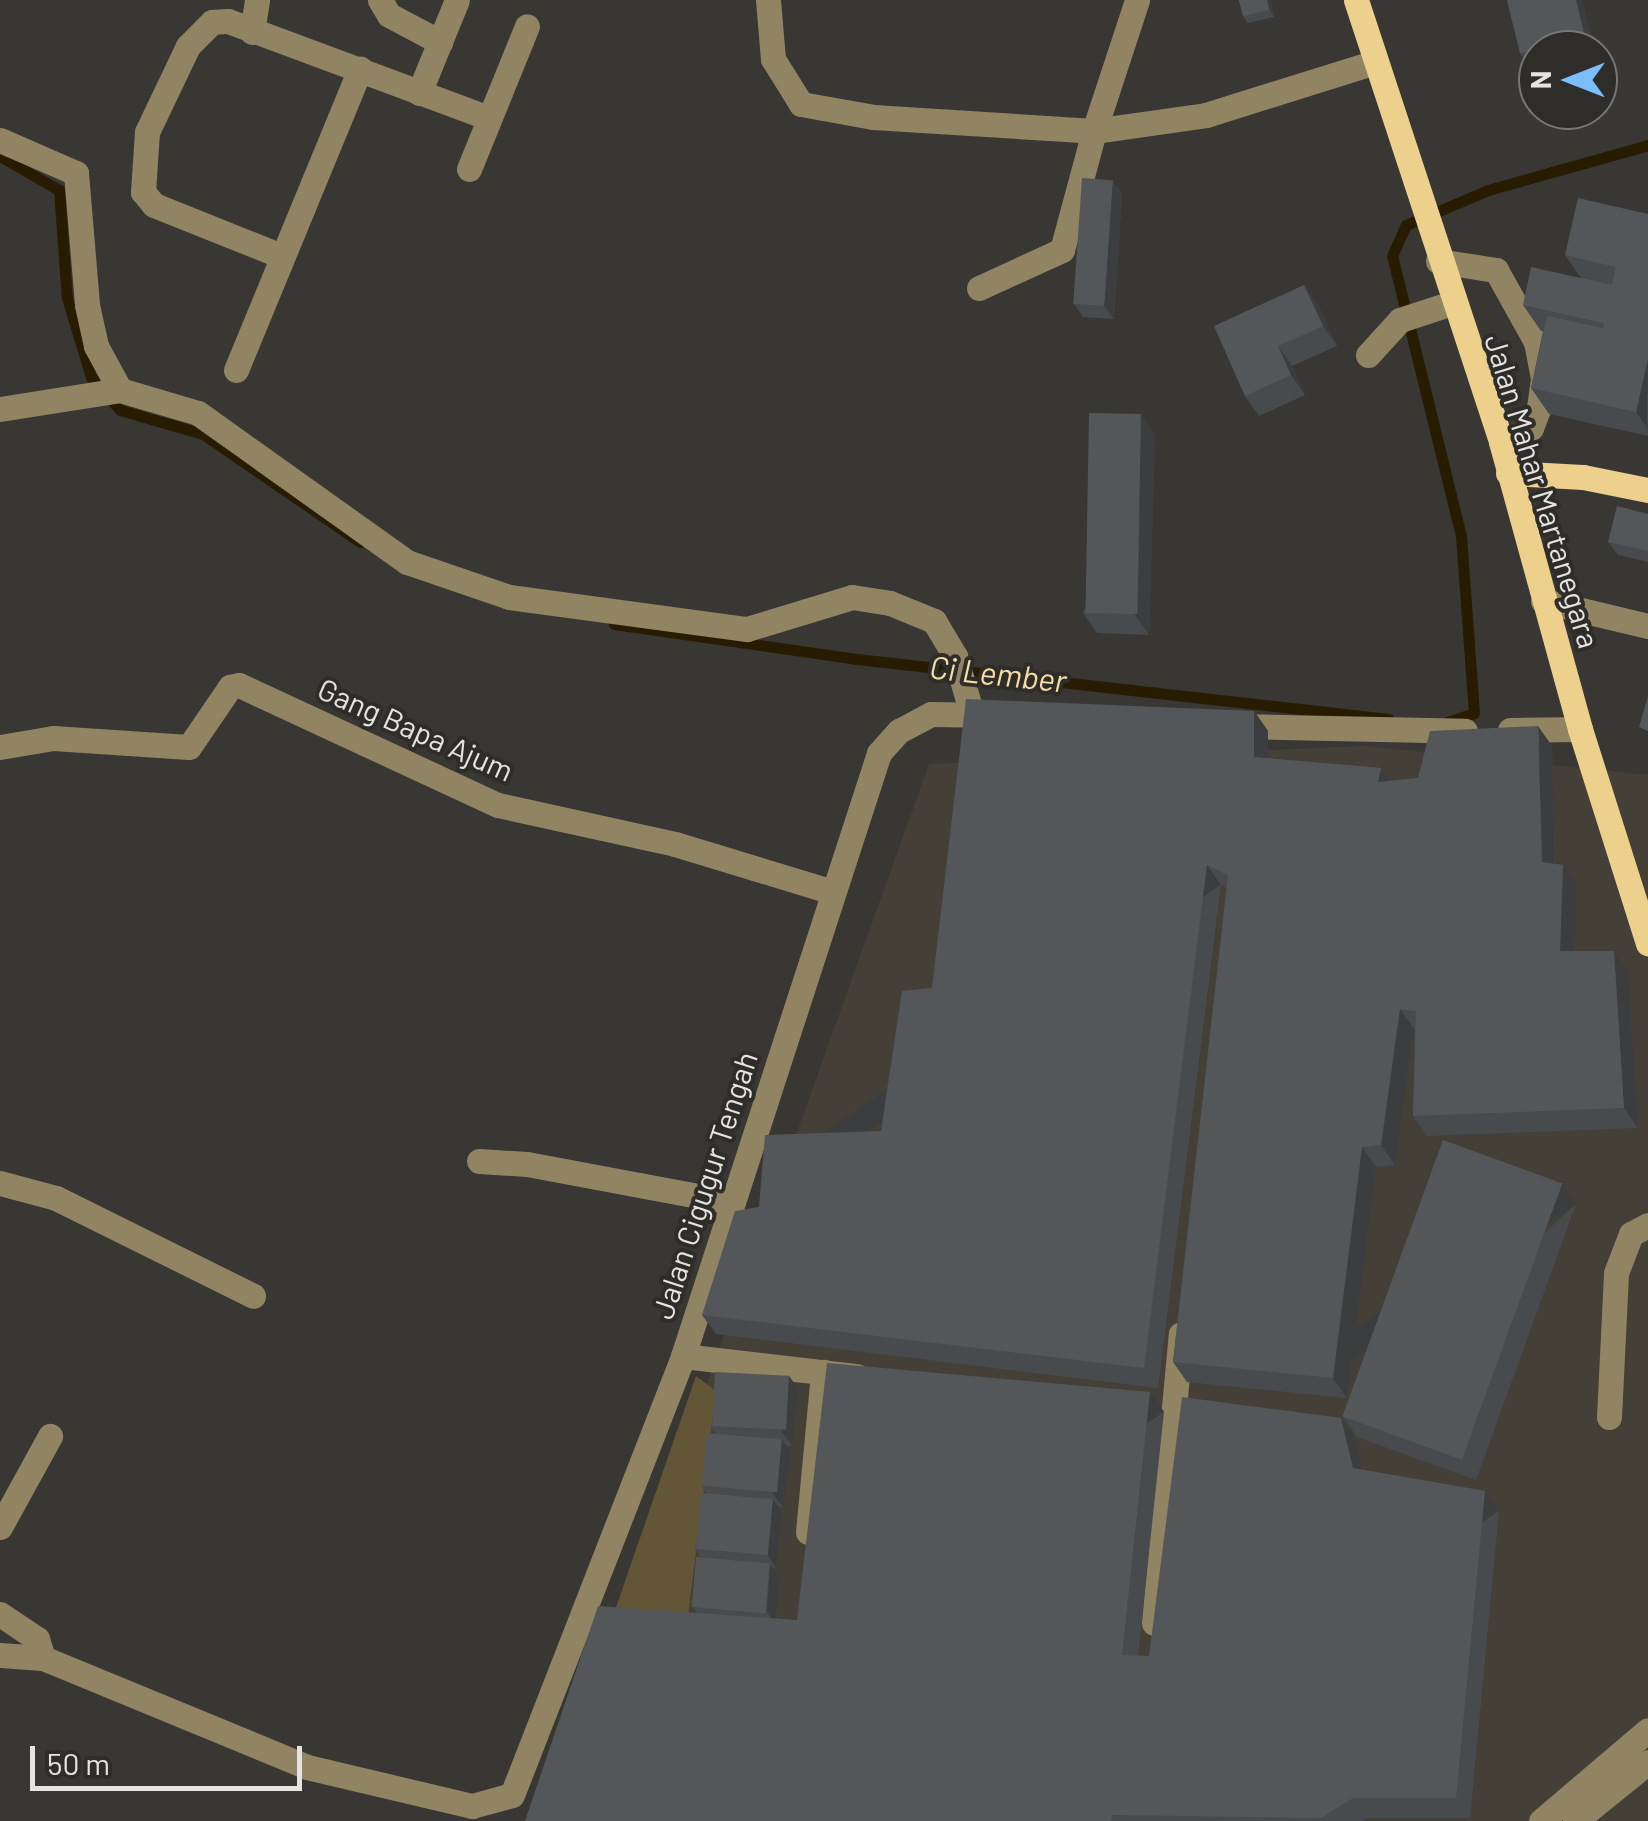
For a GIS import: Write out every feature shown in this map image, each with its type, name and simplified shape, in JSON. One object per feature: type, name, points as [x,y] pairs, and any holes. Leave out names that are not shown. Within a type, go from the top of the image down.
[{"type":"main road","name":"Jalan Mahar Martanegara","points":[[1356,0],[1438,261],[1442,306],[1501,442],[1580,729],[1648,944]]},
{"type":"main road","points":[[1508,473],[1583,476],[1648,490]]},
{"type":"street","points":[[252,32],[258,0]]},
{"type":"street","points":[[380,0],[388,15],[440,42]]},
{"type":"street","points":[[419,93],[457,0]]},
{"type":"street","points":[[768,0],[773,58],[801,104],[873,117],[1094,131],[1206,114],[1375,62]]},
{"type":"street","points":[[979,288],[1062,250],[1094,131],[1137,0]]},
{"type":"street","points":[[279,254],[154,204],[140,180],[147,132],[188,46],[212,22],[228,20],[489,118]]},
{"type":"street","points":[[469,169],[527,26]]},
{"type":"street","points":[[236,370],[279,254],[360,69]]},
{"type":"street","points":[[0,140],[76,172],[87,305],[105,392]]},
{"type":"street","points":[[1438,261],[1496,270],[1536,342],[1543,379],[1531,428],[1501,442]]},
{"type":"street","points":[[1368,355],[1379,336],[1404,318],[1442,306]]},
{"type":"street","points":[[0,409],[105,392],[198,413],[231,432],[352,529],[406,562],[509,597],[747,629],[852,597],[934,621],[955,656],[972,714]]},
{"type":"street","points":[[1543,601],[1648,626]]},
{"type":"street","name":"Gang Bapa Ajum","points":[[0,746],[53,738],[189,747],[230,686],[239,685],[498,805],[675,844],[834,892]]},
{"type":"street","name":"Jalan Cigugur Tengah","points":[[0,1655],[42,1658],[307,1767],[472,1806],[512,1796],[683,1356],[879,753],[898,730],[930,714],[1031,717]]},
{"type":"street","points":[[1208,725],[1386,732],[1580,729]]},
{"type":"street","points":[[479,1161],[527,1164],[732,1202]]},
{"type":"street","points":[[0,1183],[56,1198],[253,1296]]},
{"type":"street","points":[[1608,1416],[1616,1273],[1632,1234],[1648,1225]]},
{"type":"street","points":[[1151,1658],[1183,1313]]},
{"type":"street","points":[[683,1356],[882,1378]]},
{"type":"street","points":[[805,1558],[823,1372]]},
{"type":"street","points":[[0,1527],[50,1436]]},
{"type":"street","points":[[0,1614],[36,1638],[42,1658]]},
{"type":"street","points":[[1541,1821],[1648,1730]]},
{"type":"street","points":[[1576,1821],[1648,1762]]},
{"type":"shaded area","points":[[1365,746],[1648,775],[1648,1821],[550,1821],[929,764]]},
{"type":"shaded area","points":[[696,1376],[716,1391],[688,1616],[614,1613]]},
{"type":"building","points":[[1239,0],[1267,0],[1269,10],[1243,16]]},
{"type":"building","points":[[1507,0],[1576,0],[1583,30],[1518,30],[1518,45]]},
{"type":"building","points":[[1082,178],[1113,180],[1104,306],[1073,304]]},
{"type":"building","points":[[1578,198],[1648,214],[1648,359],[1636,412],[1531,388],[1547,316],[1603,328],[1604,323],[1523,305],[1531,267],[1612,285],[1616,267],[1565,255]]},
{"type":"building","points":[[1304,285],[1323,326],[1278,346],[1291,375],[1245,396],[1214,326]]},
{"type":"building","points":[[1089,413],[1141,414],[1138,614],[1086,613]]},
{"type":"building","points":[[1617,506],[1648,514],[1648,551],[1608,542]]},
{"type":"building","points":[[1648,696],[1648,731],[1639,727]]},
{"type":"building","points":[[966,699],[1254,711],[1254,757],[1381,768],[1378,782],[1418,778],[1430,731],[1538,726],[1542,862],[1563,865],[1560,951],[1614,951],[1624,1108],[1413,1116],[1416,1011],[1400,1009],[1381,1145],[1362,1147],[1333,1378],[1173,1362],[1228,875],[1207,865],[1144,1368],[702,1315],[735,1211],[759,1207],[765,1135],[881,1131],[902,991],[932,988]]},
{"type":"building","points":[[1443,1140],[1562,1183],[1462,1460],[1342,1416]]},
{"type":"building","points":[[827,1363],[1150,1392],[1122,1655],[1149,1656],[1182,1397],[1341,1418],[1353,1468],[1485,1491],[1456,1798],[1353,1798],[1321,1818],[1112,1815],[1111,1821],[525,1821],[598,1606],[797,1620]]},
{"type":"building","points":[[715,1372],[789,1376],[786,1430],[712,1426]]},
{"type":"building","points":[[707,1433],[782,1440],[777,1492],[702,1486]]},
{"type":"building","points":[[701,1493],[773,1499],[768,1555],[696,1549]]},
{"type":"building","points":[[696,1557],[770,1563],[765,1613],[692,1607]]},
{"type":"waterway","name":"Ci Lember","points":[[1447,722],[1474,713],[1461,536],[1392,256],[1406,225],[1488,190],[1648,145]]},
{"type":"waterway","name":"Ci Lember","points":[[0,156],[59,190],[67,298],[91,377],[120,410],[203,434],[360,542]]},
{"type":"waterway","name":"Ci Lember","points":[[614,624],[857,659],[1389,719]]}]
